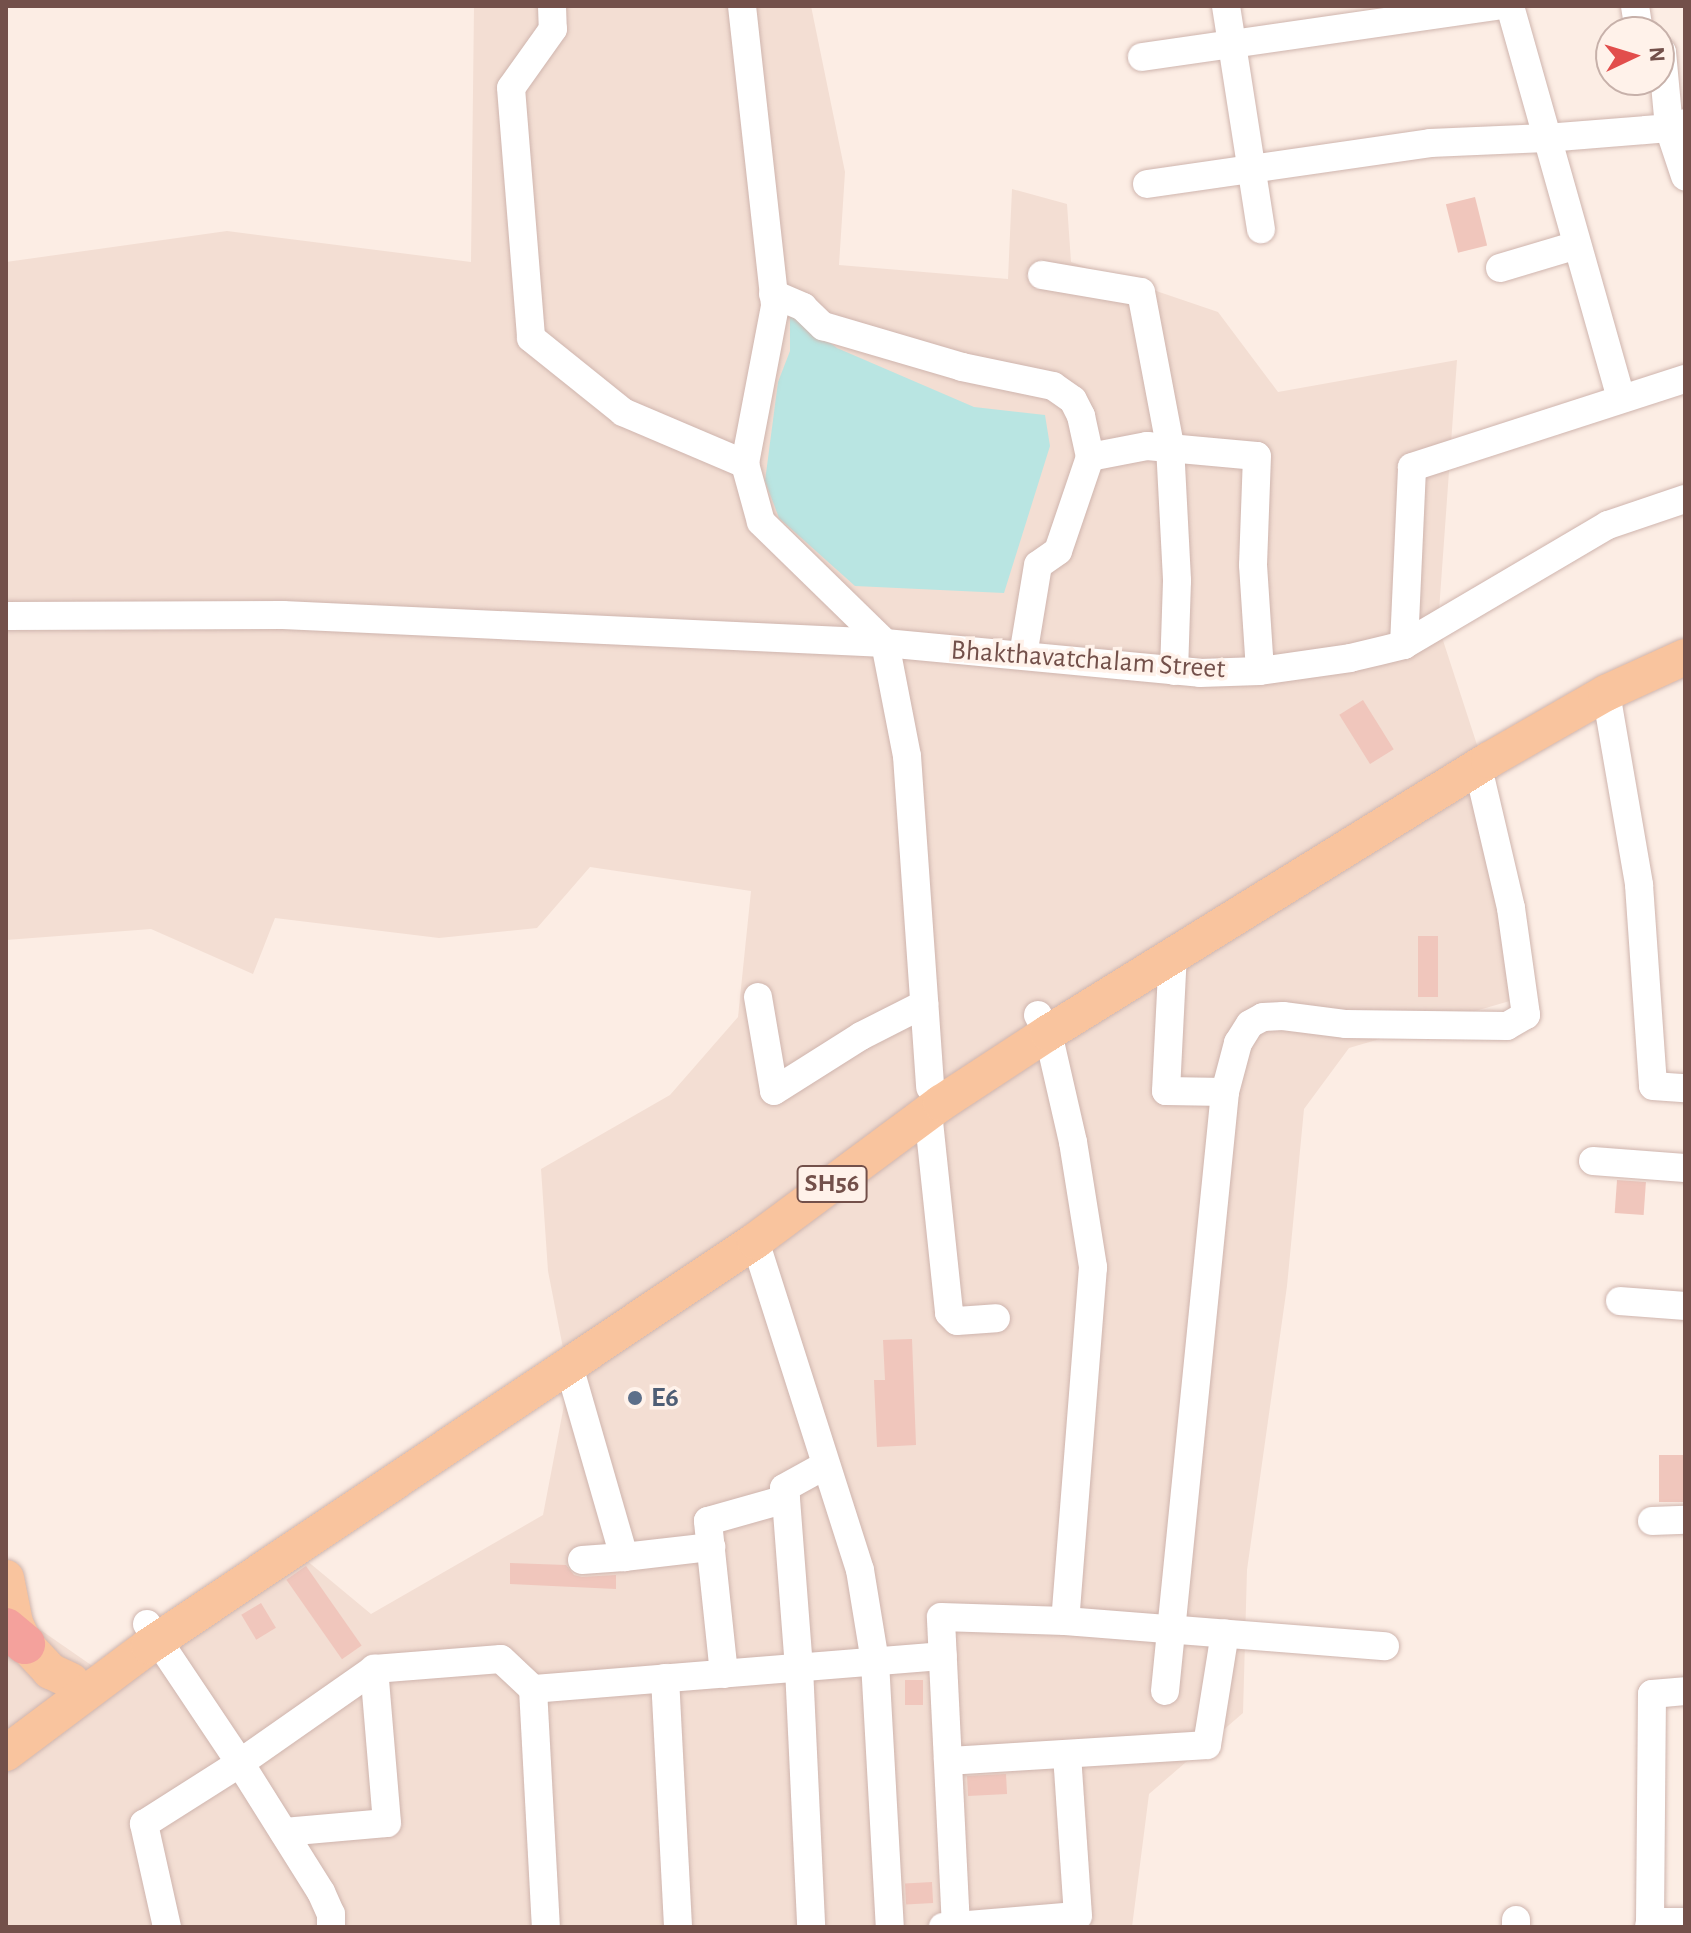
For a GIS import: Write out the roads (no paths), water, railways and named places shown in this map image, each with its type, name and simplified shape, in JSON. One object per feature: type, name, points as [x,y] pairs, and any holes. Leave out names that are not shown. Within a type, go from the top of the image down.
[{"type":"main road","name":"SH56","points":[[6,1753],[152,1632],[744,1225],[1043,1024],[1480,743],[1597,676],[1685,636]]},
{"type":"main road","name":"SH56","points":[[1043,1024],[1173,955],[1478,767],[1606,693],[1685,657]]},
{"type":"main road","name":"SH56","points":[[6,1725],[569,1366],[755,1241],[929,1100]]},
{"type":"main road","points":[[6,1578],[15,1636],[50,1671],[71,1681]]},
{"type":"street","points":[[552,6],[553,29],[511,88],[531,338],[623,412],[745,464]]},
{"type":"street","points":[[742,6],[775,306],[745,464],[761,522],[885,643],[907,756],[929,1100],[949,1313],[957,1321],[996,1318]]},
{"type":"street","points":[[1226,6],[1261,229]]},
{"type":"street","points":[[1142,57],[1231,44],[1389,14],[1496,6]]},
{"type":"street","points":[[1510,6],[1621,398]]},
{"type":"street","points":[[1671,96],[1685,176]]},
{"type":"street","points":[[1147,184],[1430,143],[1546,138],[1677,125]]},
{"type":"street","points":[[1500,268],[1577,245]]},
{"type":"street","points":[[1042,275],[1141,292],[1170,446],[1177,581],[1174,671]]},
{"type":"street","points":[[773,294],[803,307],[823,326],[949,364],[1011,375],[1060,389],[1077,408],[1090,457],[1058,551],[1038,565],[1023,656]]},
{"type":"street","points":[[1404,645],[1412,467],[1685,379]]},
{"type":"street","points":[[1090,457],[1147,446],[1257,456],[1253,565],[1260,671]]},
{"type":"street","name":"Bhakthavatchalam Street","points":[[6,616],[283,615],[885,643],[1174,671],[1260,671],[1350,658],[1404,645],[1608,525],[1685,499]]},
{"type":"street","points":[[1606,693],[1639,885],[1653,1086],[1685,1088]]},
{"type":"street","points":[[1165,1691],[1225,1092],[1238,1043],[1250,1024],[1263,1017],[1283,1016],[1346,1024],[1507,1026],[1526,1015],[1511,908],[1478,767]]},
{"type":"street","points":[[1173,955],[1166,1091],[1225,1092]]},
{"type":"street","points":[[758,997],[774,1091],[861,1036],[924,1004]]},
{"type":"street","points":[[1043,1024],[1073,1142],[1093,1267],[1065,1621]]},
{"type":"street","points":[[1593,1161],[1685,1168]]},
{"type":"street","points":[[755,1241],[824,1466],[860,1570],[875,1662],[890,1927]]},
{"type":"street","points":[[1620,1301],[1685,1306]]},
{"type":"street","points":[[569,1366],[624,1557]]},
{"type":"street","points":[[811,1927],[799,1668],[784,1488],[824,1466]]},
{"type":"street","points":[[724,1674],[708,1521],[786,1499]]},
{"type":"street","points":[[1652,1521],[1685,1520]]},
{"type":"street","points":[[582,1560],[711,1547]]},
{"type":"street","points":[[956,1927],[941,1617],[1065,1621],[1385,1646]]},
{"type":"street","points":[[152,1632],[321,1892],[331,1914],[331,1927]]},
{"type":"street","points":[[948,1761],[1207,1745],[1225,1633]]},
{"type":"street","points":[[533,1689],[943,1656]]},
{"type":"street","points":[[167,1927],[144,1824],[240,1763],[374,1669],[501,1659],[533,1689],[546,1927]]},
{"type":"street","points":[[284,1832],[387,1823],[374,1669]]},
{"type":"street","points":[[665,1678],[678,1927]]},
{"type":"street","points":[[1685,1691],[1652,1694],[1650,1925],[1685,1922]]},
{"type":"street","points":[[943,1927],[1078,1916],[1067,1754]]},
{"type":"water","points":[[790,313],[837,348],[974,407],[1045,415],[1050,446],[1004,593],[855,586],[779,518],[765,481],[778,382],[790,351]]},
{"type":"place","name":"E6","points":[[635,1398]]}]
